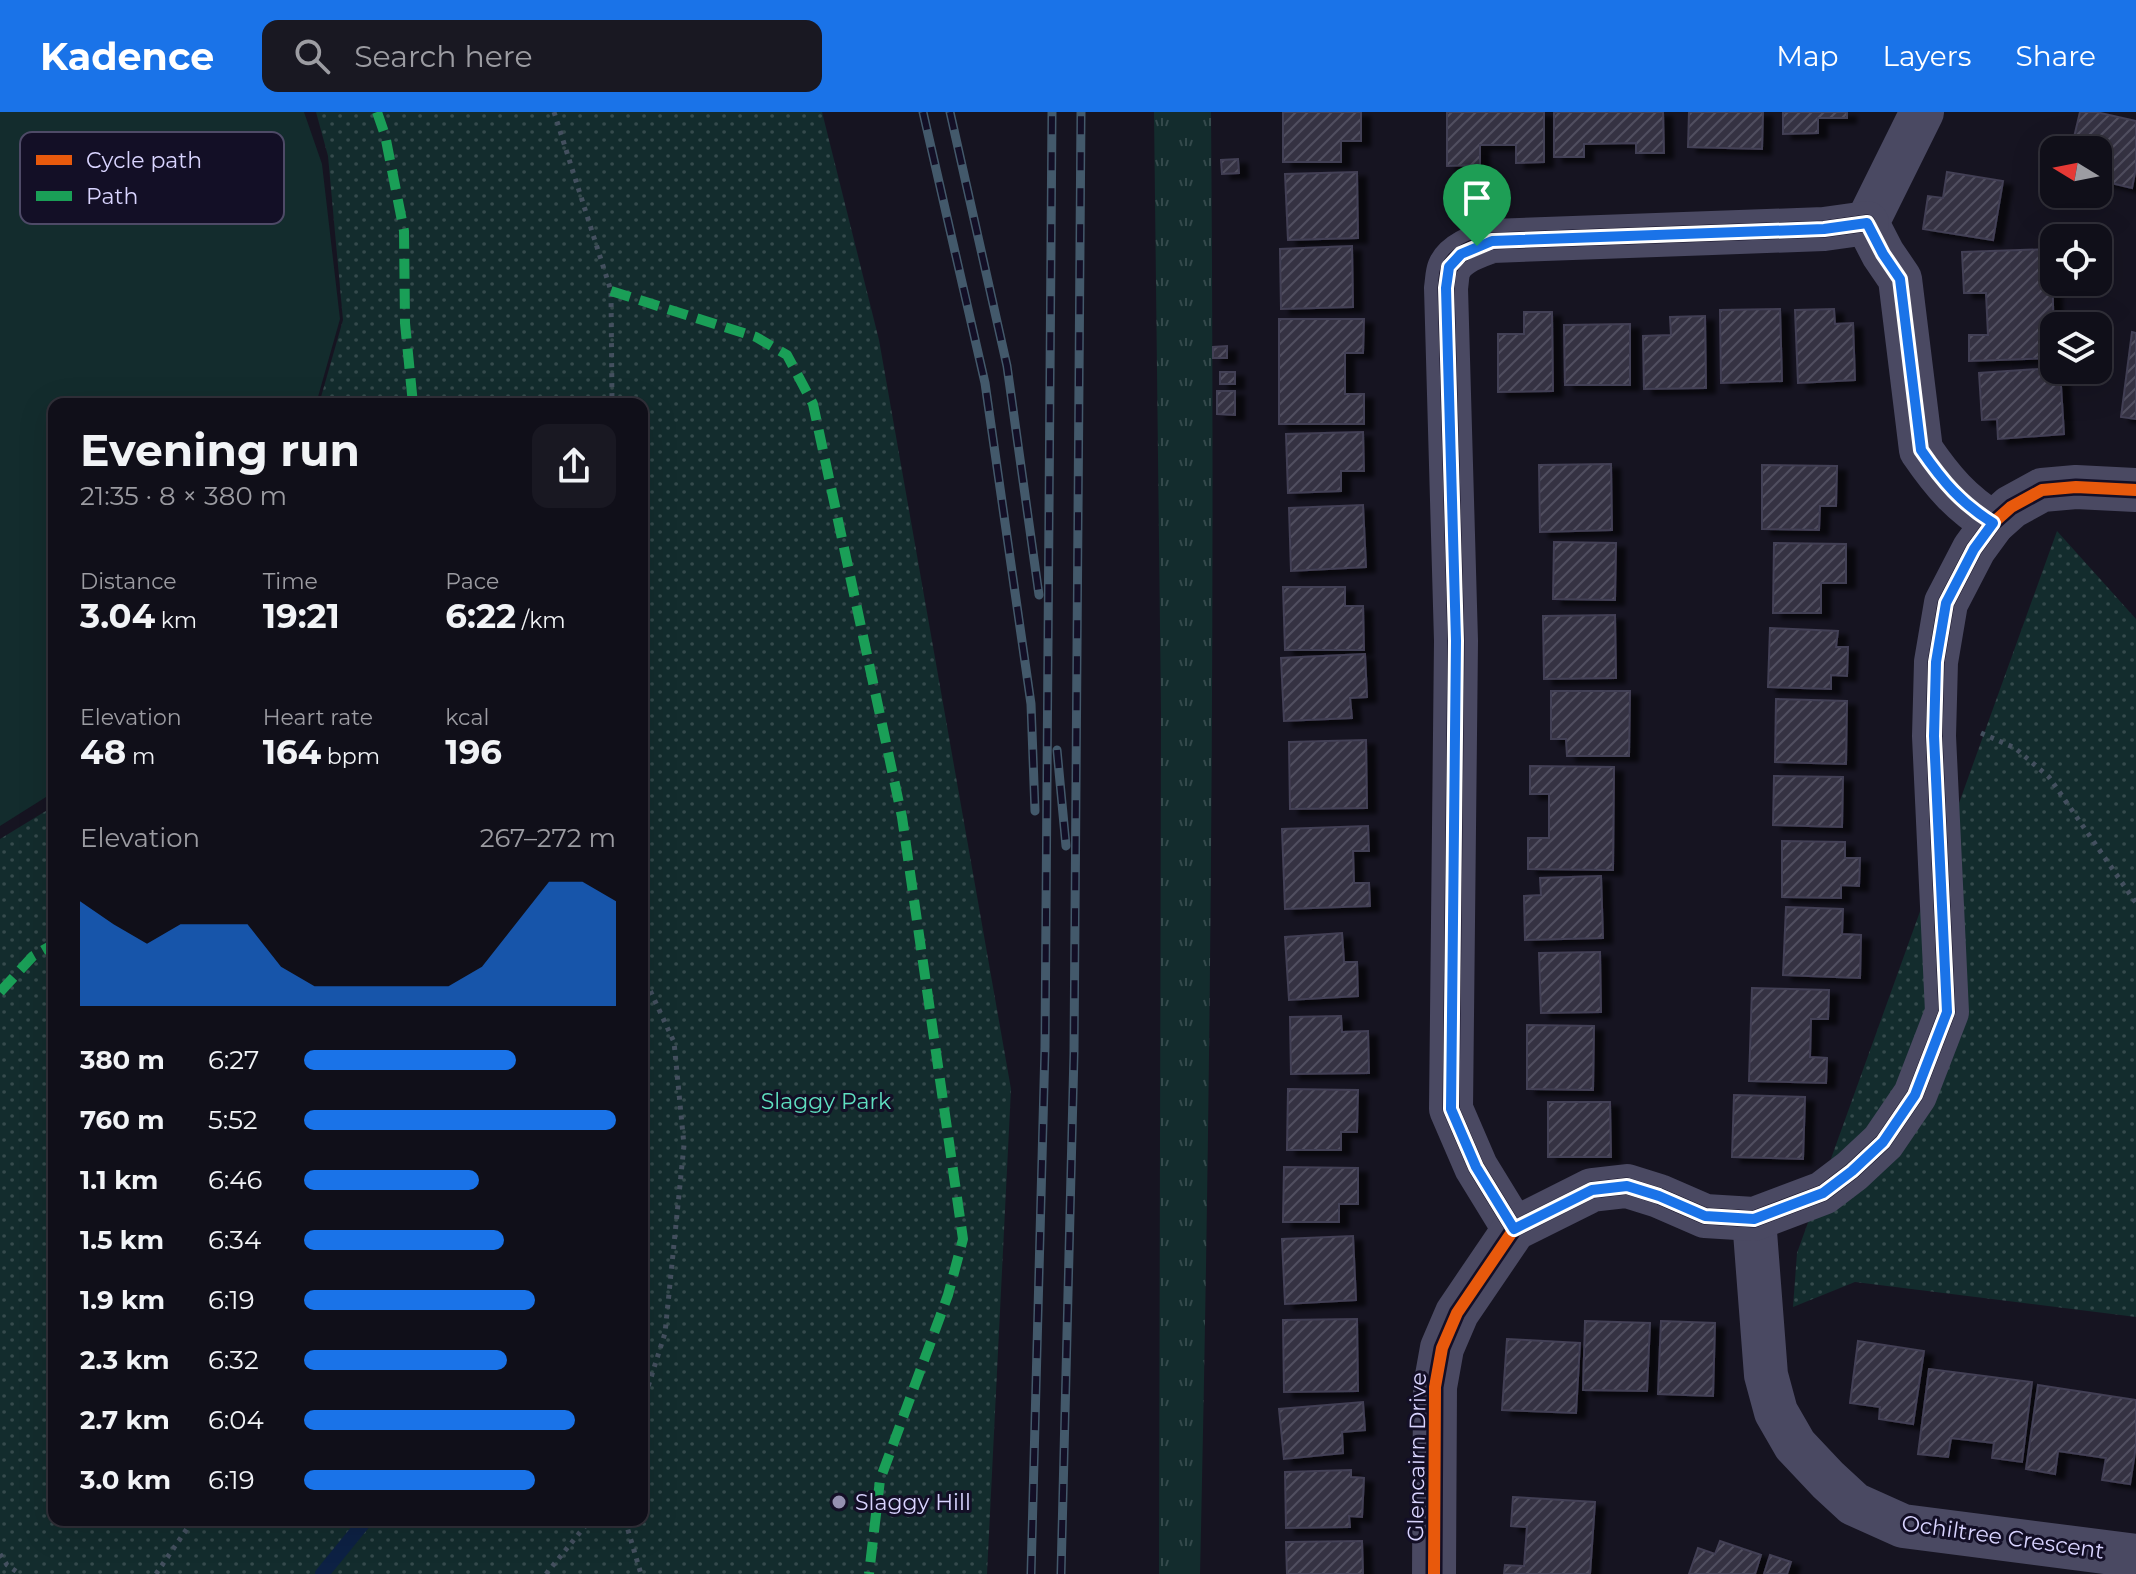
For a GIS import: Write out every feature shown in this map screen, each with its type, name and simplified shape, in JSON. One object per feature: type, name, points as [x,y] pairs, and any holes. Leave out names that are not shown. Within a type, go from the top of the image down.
[{"type":"street","points":[[1867,223],[1922,112]]},
{"type":"street","points":[[1867,223],[1900,279],[1921,450],[1968,507],[1993,523]]},
{"type":"street","points":[[1514,1229],[1476,1167],[1451,1109],[1456,641],[1446,288],[1449,267],[1461,254],[1492,241],[1824,229],[1867,223]]},
{"type":"street","name":"Glencairn Drive","points":[[1434,1574],[1435,1387],[1442,1348],[1457,1313],[1514,1229],[1592,1190],[1627,1186],[1705,1216],[1754,1219],[1823,1193],[1852,1171],[1883,1142],[1915,1095],[1947,1012],[1934,736],[1936,662],[1946,603],[1974,549],[1993,523],[2011,507],[2042,490],[2076,487],[2136,490]]},
{"type":"street","name":"Ochiltree Crescent","points":[[1754,1219],[1766,1375],[1776,1412],[1795,1445],[1854,1504],[1903,1526],[2136,1556]]},
{"type":"path","points":[[554,112],[611,291],[612,398]]},
{"type":"path","points":[[1934,736],[1976,731],[2015,748],[2049,777],[2136,903]]},
{"type":"path","points":[[648,986],[674,1042],[684,1145],[665,1333],[648,1387]]},
{"type":"path","points":[[156,1574],[189,1526]]},
{"type":"path","points":[[546,1574],[585,1526]]},
{"type":"path","points":[[627,1526],[641,1574]]},
{"type":"path","points":[[0,1554],[7,1565],[20,1574]]},
{"type":"green space","points":[[0,112],[304,112],[322,164],[340,319],[318,398],[48,398],[48,796],[0,826]]},
{"type":"green space","name":"Slaggy Park","points":[[316,112],[822,112],[879,340],[1011,1089],[987,1574],[0,1574],[0,839],[48,810],[48,1526],[648,1526],[648,398],[321,398],[343,320],[328,156]]},
{"type":"green space","points":[[1154,112],[1211,112],[1211,843],[1200,1574],[1159,1574],[1161,713]]},
{"type":"green space","points":[[2057,531],[2136,619],[2136,1317],[1855,1282],[1793,1307],[1797,1253]]},
{"type":"building","points":[[1283,112],[1361,112],[1361,141],[1341,141],[1341,162],[1283,162]]},
{"type":"building","points":[[1447,112],[1544,112],[1544,162],[1516,163],[1516,145],[1480,145],[1480,165],[1447,166]]},
{"type":"building","points":[[1554,112],[1663,112],[1664,153],[1636,153],[1636,143],[1584,144],[1584,157],[1554,157]]},
{"type":"building","points":[[1689,112],[1763,112],[1762,149],[1688,147]]},
{"type":"building","points":[[1783,112],[1847,112],[1847,118],[1818,118],[1818,133],[1783,134]]},
{"type":"building","points":[[2080,112],[2096,112],[2136,121],[2136,168],[2132,188],[2112,183],[2112,136],[2074,136]]},
{"type":"building","points":[[1238,159],[1239,173],[1222,174],[1221,160]]},
{"type":"building","points":[[1357,172],[1358,238],[1288,240],[1285,174]]},
{"type":"building","points":[[1947,172],[2003,181],[1993,240],[1923,229],[1928,196],[1943,198]]},
{"type":"building","points":[[1352,246],[1353,307],[1281,309],[1280,249]]},
{"type":"building","points":[[2040,249],[2040,296],[2053,296],[2053,312],[2040,312],[2040,358],[1969,361],[1969,335],[1988,335],[1986,293],[1964,293],[1962,252]]},
{"type":"building","points":[[1780,309],[1782,381],[1721,383],[1720,310]]},
{"type":"building","points":[[1834,309],[1835,324],[1853,323],[1855,380],[1798,383],[1795,310]]},
{"type":"building","points":[[1524,312],[1552,312],[1553,391],[1498,392],[1498,334],[1524,334]]},
{"type":"building","points":[[1705,316],[1706,388],[1644,389],[1643,336],[1671,335],[1670,317]]},
{"type":"building","points":[[1279,319],[1364,319],[1363,353],[1345,353],[1345,394],[1364,394],[1364,424],[1279,424]]},
{"type":"building","points":[[1630,324],[1630,385],[1565,385],[1564,325]]},
{"type":"building","points":[[2132,332],[2136,333],[2136,419],[2121,417]]},
{"type":"building","points":[[1227,346],[1227,358],[1213,358],[1213,347]]},
{"type":"building","points":[[2040,369],[2040,384],[2061,384],[2064,434],[1998,439],[1997,419],[1982,420],[1979,373]]},
{"type":"building","points":[[1220,372],[1235,372],[1235,384],[1220,384]]},
{"type":"building","points":[[1217,391],[1235,391],[1235,415],[1217,414]]},
{"type":"building","points":[[1363,432],[1364,471],[1341,471],[1341,491],[1288,493],[1286,434]]},
{"type":"building","points":[[1611,464],[1612,530],[1540,532],[1539,465]]},
{"type":"building","points":[[1762,465],[1837,466],[1836,506],[1820,506],[1819,530],[1762,529]]},
{"type":"building","points":[[1363,505],[1366,567],[1291,571],[1289,508]]},
{"type":"building","points":[[1554,542],[1616,543],[1615,600],[1553,599]]},
{"type":"building","points":[[1774,543],[1846,544],[1846,583],[1821,583],[1821,613],[1773,613]]},
{"type":"building","points":[[1283,587],[1345,587],[1345,606],[1363,606],[1364,650],[1285,650]]},
{"type":"building","points":[[1615,615],[1616,678],[1544,679],[1543,616]]},
{"type":"building","points":[[1770,628],[1838,631],[1836,647],[1848,647],[1847,676],[1831,675],[1831,689],[1768,687]]},
{"type":"building","points":[[1365,654],[1367,697],[1350,698],[1352,718],[1284,721],[1281,658]]},
{"type":"building","points":[[1551,691],[1630,691],[1629,756],[1567,756],[1566,739],[1551,739]]},
{"type":"building","points":[[1776,699],[1847,701],[1846,764],[1775,762]]},
{"type":"building","points":[[1366,740],[1367,808],[1290,809],[1289,742]]},
{"type":"building","points":[[1530,766],[1614,767],[1613,870],[1528,869],[1528,838],[1549,838],[1549,794],[1530,794]]},
{"type":"building","points":[[1774,776],[1843,777],[1842,827],[1773,825]]},
{"type":"building","points":[[1368,826],[1369,851],[1353,851],[1354,883],[1369,883],[1370,906],[1285,909],[1282,829]]},
{"type":"building","points":[[1782,841],[1845,842],[1845,858],[1860,858],[1859,886],[1841,885],[1841,898],[1782,897]]},
{"type":"building","points":[[1601,876],[1603,938],[1525,940],[1524,896],[1541,895],[1540,878]]},
{"type":"building","points":[[1786,907],[1843,909],[1842,934],[1861,935],[1860,978],[1783,975]]},
{"type":"building","points":[[1342,933],[1344,962],[1357,962],[1358,996],[1289,1000],[1285,937]]},
{"type":"building","points":[[1600,952],[1601,1012],[1541,1013],[1539,953]]},
{"type":"building","points":[[1752,988],[1829,990],[1828,1019],[1811,1019],[1810,1057],[1827,1058],[1826,1083],[1749,1081]]},
{"type":"building","points":[[1341,1016],[1342,1032],[1368,1031],[1369,1073],[1291,1074],[1290,1017]]},
{"type":"building","points":[[1527,1025],[1594,1026],[1593,1090],[1527,1089]]},
{"type":"building","points":[[1288,1089],[1358,1090],[1357,1132],[1341,1132],[1341,1150],[1287,1150]]},
{"type":"building","points":[[1734,1095],[1805,1097],[1803,1159],[1732,1157]]},
{"type":"building","points":[[1548,1102],[1610,1102],[1611,1157],[1548,1157]]},
{"type":"building","points":[[1284,1167],[1358,1168],[1358,1204],[1339,1204],[1339,1222],[1283,1222]]},
{"type":"building","points":[[1353,1236],[1356,1300],[1285,1304],[1282,1239]]},
{"type":"building","points":[[1357,1319],[1358,1391],[1284,1392],[1283,1320]]},
{"type":"building","points":[[1585,1321],[1650,1323],[1647,1391],[1583,1390]]},
{"type":"building","points":[[1661,1321],[1715,1323],[1713,1396],[1658,1394]]},
{"type":"building","points":[[1507,1339],[1580,1343],[1576,1413],[1502,1410]]},
{"type":"building","points":[[1858,1341],[1924,1351],[1913,1424],[1879,1419],[1880,1407],[1850,1403]]},
{"type":"building","points":[[1929,1369],[2032,1382],[2022,1462],[1992,1458],[1994,1443],[1951,1438],[1948,1457],[1918,1454]]},
{"type":"building","points":[[2038,1385],[2136,1400],[2136,1446],[2130,1484],[2102,1480],[2106,1458],[2058,1451],[2055,1474],[2026,1469]]},
{"type":"building","points":[[1363,1402],[1365,1430],[1342,1432],[1343,1453],[1284,1459],[1279,1409]]},
{"type":"building","points":[[1351,1470],[1351,1477],[1364,1478],[1362,1517],[1349,1516],[1350,1527],[1286,1528],[1285,1472]]},
{"type":"building","points":[[1513,1497],[1595,1502],[1590,1574],[1504,1574],[1505,1565],[1524,1566],[1527,1527],[1511,1526]]},
{"type":"building","points":[[1362,1541],[1363,1574],[1287,1574],[1286,1542]]},
{"type":"building","points":[[1720,1541],[1761,1555],[1755,1574],[1689,1574],[1698,1548],[1715,1554]]},
{"type":"building","points":[[1770,1555],[1791,1562],[1787,1574],[1764,1574]]},
{"type":"waterway","points":[[322,1574],[361,1526]]},
{"type":"railway","points":[[923,112],[985,383],[1031,704],[1035,811]]},
{"type":"railway","points":[[950,112],[1007,366],[1039,595]]},
{"type":"railway","points":[[1031,1574],[1045,1047],[1052,112]]},
{"type":"railway","points":[[1061,1574],[1074,1053],[1081,112]]},
{"type":"railway","points":[[1057,750],[1066,846]]},
{"type":"marked path","points":[[377,112],[385,135],[404,231],[405,323],[412,398]]},
{"type":"marked path","points":[[611,291],[756,337],[787,355],[813,404],[902,817],[963,1239],[948,1295],[880,1480],[869,1574]]},
{"type":"marked path","points":[[0,992],[33,956],[48,947]]},
{"type":"cycle path","points":[[1514,1229],[1476,1167],[1451,1109],[1456,641],[1446,288],[1449,269],[1461,254],[1492,241],[1824,229],[1867,223]]},
{"type":"cycle path","points":[[1434,1574],[1435,1387],[1442,1348],[1457,1313],[1514,1229],[1592,1190],[1627,1186],[1705,1216],[1754,1219],[1823,1193],[1852,1171],[1883,1142],[1915,1095],[1947,1012],[1934,736],[1936,662],[1946,603],[1974,549],[1993,523],[2011,507],[2042,490],[2076,487],[2136,490]]},
{"type":"place","name":"Slaggy Hill","points":[[839,1502]]},
{"type":"route","points":[[1867,223],[1900,279],[1921,450],[1968,507],[1993,523],[1974,549],[1946,603],[1936,662],[1934,736],[1947,1012],[1915,1095],[1883,1142],[1823,1193],[1754,1219],[1705,1216],[1627,1186],[1592,1190],[1514,1229],[1476,1167],[1451,1109],[1456,641],[1446,288],[1449,267],[1461,254],[1477,246],[1492,241],[1824,229],[1867,223]]}]
